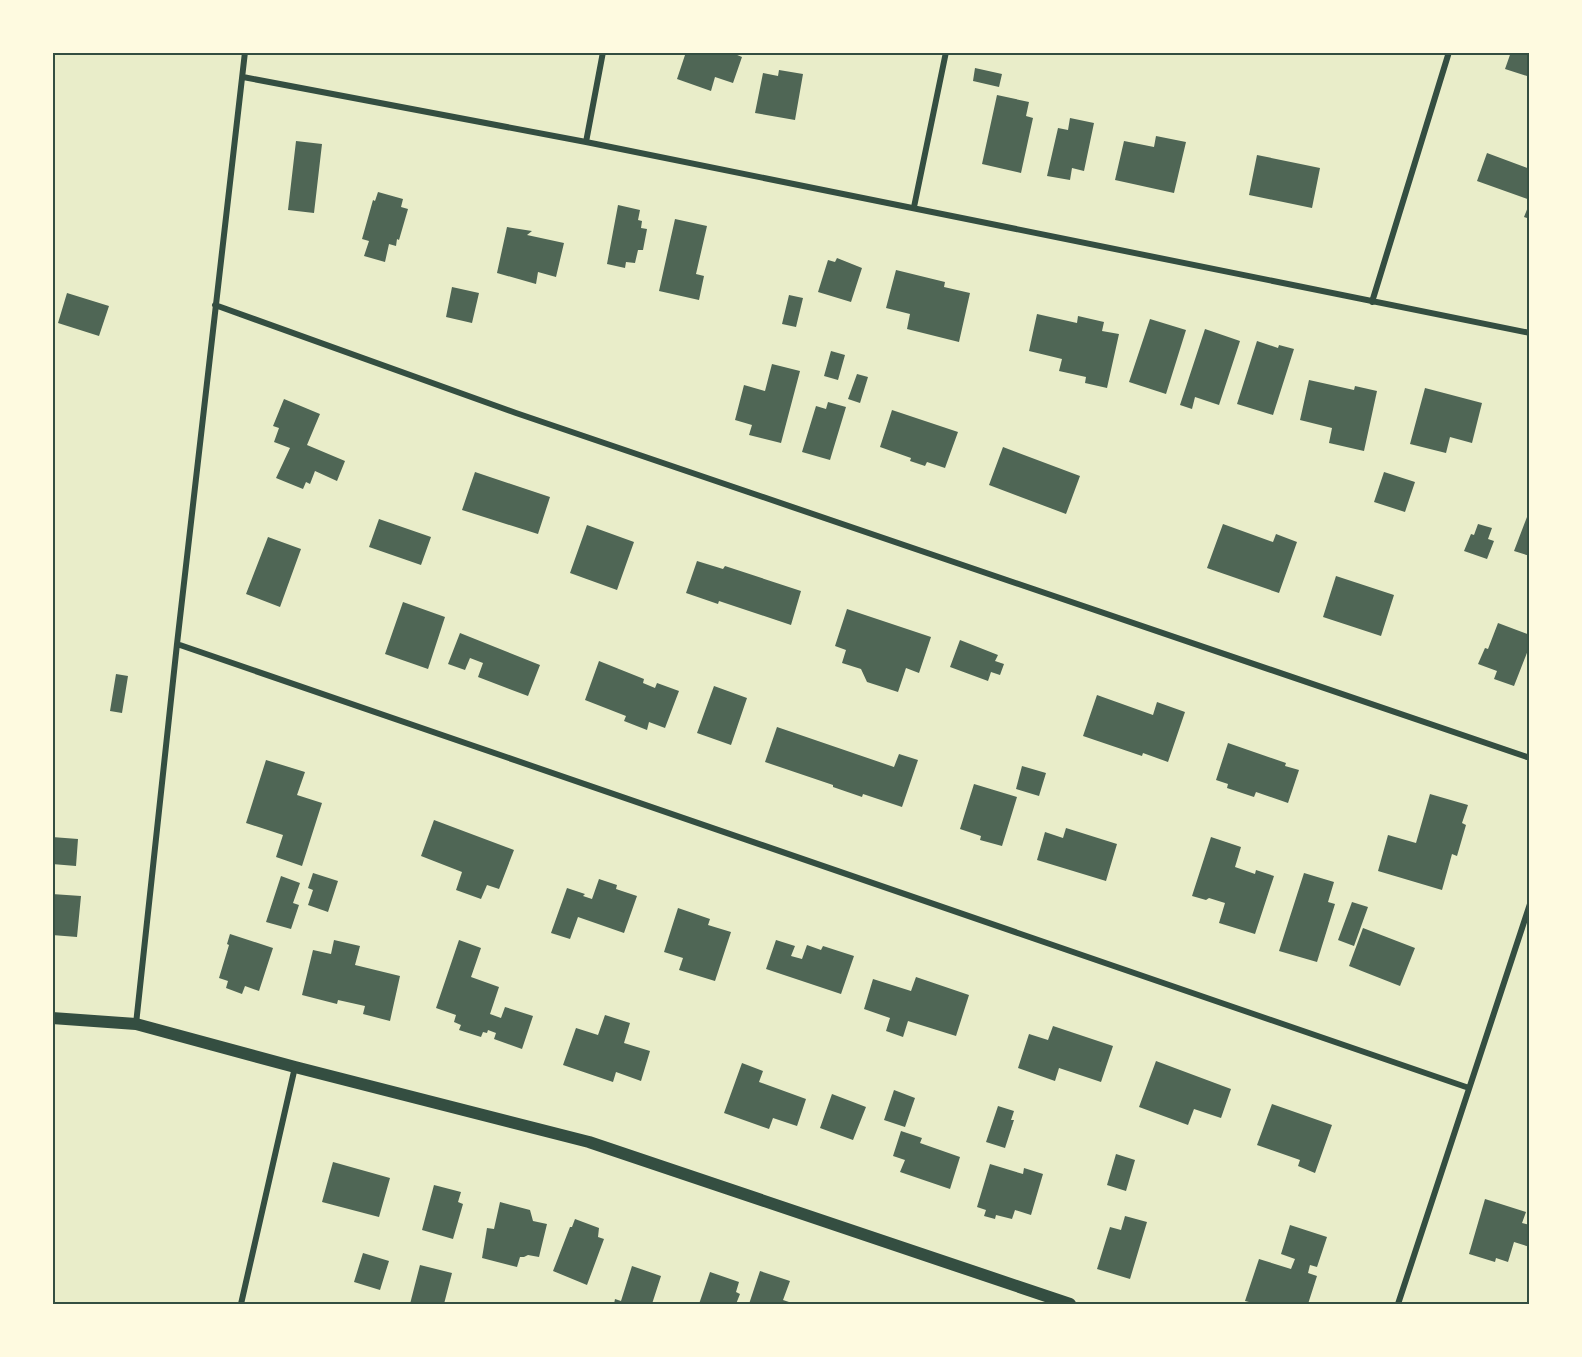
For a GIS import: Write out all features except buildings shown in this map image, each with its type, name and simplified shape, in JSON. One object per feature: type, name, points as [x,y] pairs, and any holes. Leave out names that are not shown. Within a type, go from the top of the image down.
[{"type":"main road","points":[[52,1018],[136,1023],[295,1067],[589,1142],[1070,1305]]},
{"type":"street","points":[[136,1023],[245,52]]},
{"type":"street","points":[[586,142],[603,52]]},
{"type":"street","points":[[914,207],[946,52]]},
{"type":"street","points":[[1372,302],[1449,52]]},
{"type":"street","points":[[243,77],[914,207],[1106,249],[1530,333]]},
{"type":"street","points":[[215,305],[516,413],[1530,758]]},
{"type":"street","points":[[177,644],[1469,1088]]},
{"type":"street","points":[[1398,1305],[1530,904]]},
{"type":"street","points":[[241,1305],[295,1067]]}]
